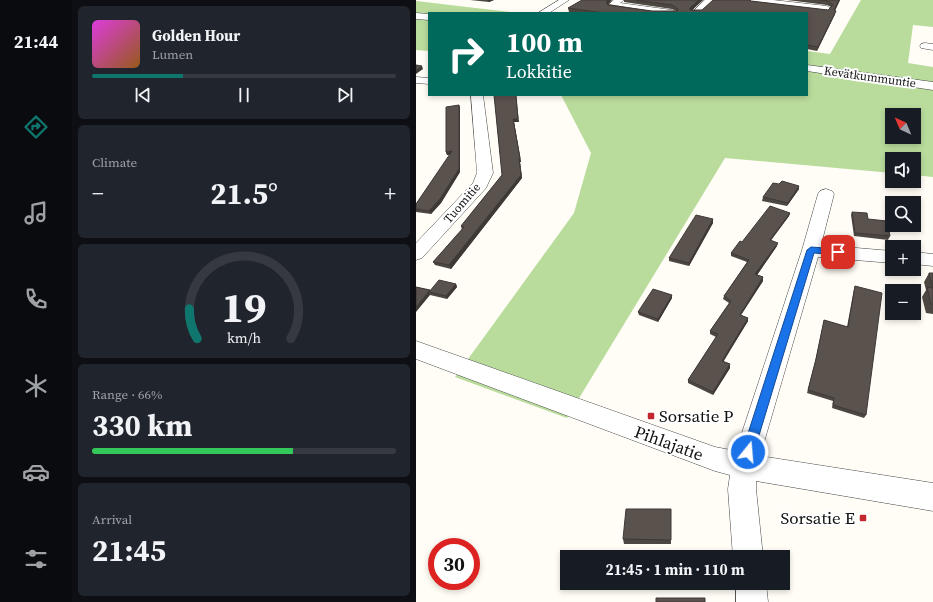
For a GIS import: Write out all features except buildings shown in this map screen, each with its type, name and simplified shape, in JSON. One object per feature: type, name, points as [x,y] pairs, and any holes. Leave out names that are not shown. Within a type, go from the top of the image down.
[{"type":"street","points":[[545,12],[565,0]]},
{"type":"street","points":[[620,0],[612,5],[664,12]]},
{"type":"street","points":[[697,12],[710,0]]},
{"type":"street","points":[[751,0],[827,9]]},
{"type":"street","points":[[416,16],[428,17]]},
{"type":"street","name":"Kevätkummuntie","points":[[808,68],[933,86]]},
{"type":"street","points":[[416,80],[428,81]]},
{"type":"street","name":"Tuomitie","points":[[416,254],[480,185],[485,173],[477,96]]},
{"type":"street","points":[[747,550],[742,489],[744,466],[811,250],[826,194]]},
{"type":"street","points":[[811,250],[885,255]]},
{"type":"street","points":[[921,259],[933,260]]},
{"type":"street","name":"Pihlajatie","points":[[416,350],[715,459],[744,466],[933,497]]},
{"type":"street","points":[[751,590],[752,602]]},
{"type":"green space","points":[[861,0],[933,0],[933,27],[913,25],[908,63],[933,67],[933,177],[921,176],[921,152],[885,152],[885,172],[725,158],[567,418],[455,377],[574,213],[591,153],[562,96],[808,96],[808,51],[830,54]]},
{"type":"green space","points":[[416,1],[510,12],[428,12],[428,15],[416,14]]},
{"type":"green space","points":[[416,19],[428,19],[428,51],[416,50]]},
{"type":"place","name":"Sorsatie P","points":[[651,416]]},
{"type":"place","name":"Sorsatie E","points":[[863,518]]},
{"type":"route","points":[[748,452],[811,250],[838,252]]}]
